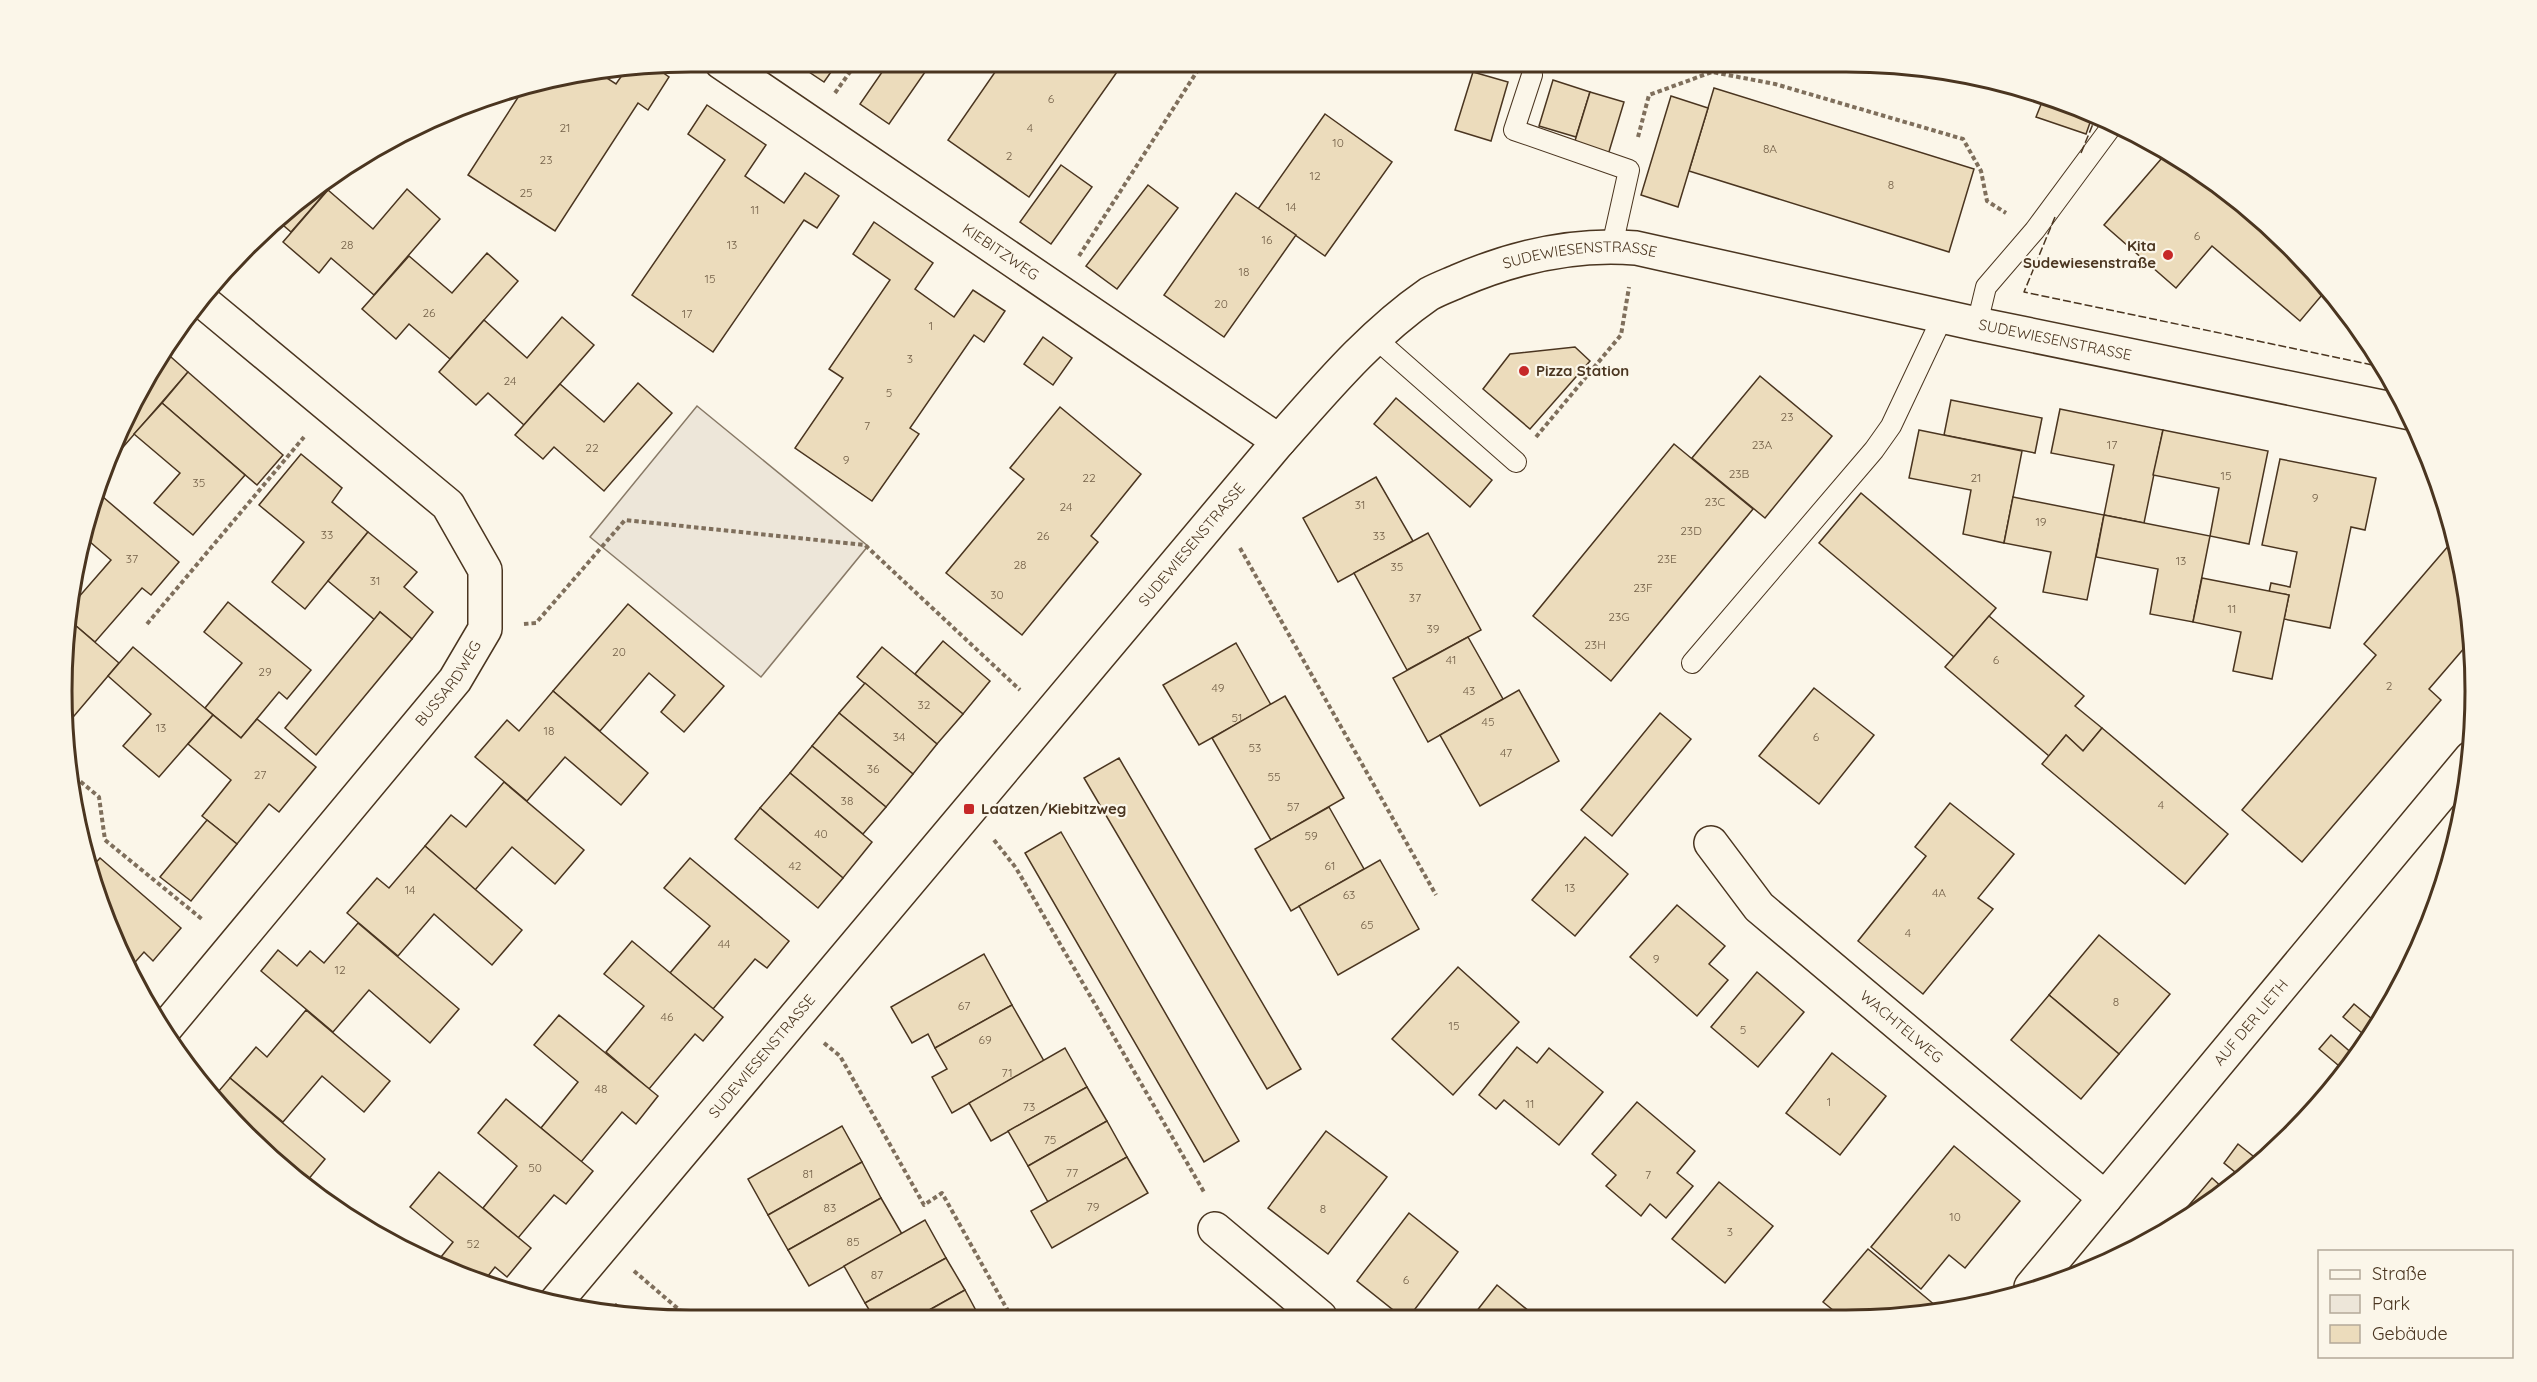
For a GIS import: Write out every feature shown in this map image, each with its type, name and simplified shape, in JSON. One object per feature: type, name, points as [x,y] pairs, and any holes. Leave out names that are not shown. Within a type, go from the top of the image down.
[{"type":"street","name":"KIEBITZWEG","points":[[736,72],[1279,441]]},
{"type":"street","name":"SUDEWIESENSTRASSE","points":[[561,1296],[1279,441],[1347,365],[1375,338],[1431,293],[1480,272],[1533,255],[1624,247],[1977,324],[2397,410]]},
{"type":"street","name":"BUSSARDWEG","points":[[169,1024],[455,680],[485,629],[484,570],[448,505],[207,305]]},
{"type":"street","name":"AUF DER LIETH","points":[[2037,1279],[2460,771]]},
{"type":"street","name":"WACHTELWEG","points":[[1711,843],[1759,907],[2105,1198]]},
{"type":"street","points":[[1215,1229],[1312,1310]]},
{"type":"lane","points":[[1532,75],[1514,130],[1629,170],[1624,247]]},
{"type":"lane","points":[[1977,324],[1986,287],[2035,230],[2109,131]]},
{"type":"lane","points":[[1692,663],[1892,426],[1943,316]]},
{"type":"lane","points":[[1375,338],[1516,462]]},
{"type":"path","points":[[1057,289],[1197,72]]},
{"type":"path","points":[[1629,170],[1649,95],[1712,72],[1775,84],[1964,139],[1981,171],[1987,201],[2035,230]]},
{"type":"path","points":[[1516,462],[1621,335],[1624,247]]},
{"type":"path","points":[[147,624],[330,406]]},
{"type":"path","points":[[1220,513],[1436,895]]},
{"type":"path","points":[[485,629],[536,623],[625,520],[865,545],[1050,714]]},
{"type":"path","points":[[78,780],[99,797],[105,840],[234,945]]},
{"type":"path","points":[[969,809],[1016,868],[1203,1190],[1215,1229]]},
{"type":"path","points":[[794,1016],[840,1056],[924,1205],[942,1193],[1008,1310]]},
{"type":"path","points":[[603,1245],[679,1310]]},
{"type":"green space","points":[[697,406],[868,546],[761,677],[590,537]]},
{"type":"building","points":[[809,72],[831,72],[824,82]]},
{"type":"building","points":[[882,72],[925,72],[889,124],[860,104]]},
{"type":"building","points":[[995,72],[1117,72],[1029,197],[948,140]]},
{"type":"building","points":[[1473,72],[1508,82],[1491,141],[1455,130]]},
{"type":"building","points":[[663,73],[669,77],[648,110],[638,103],[555,231],[468,175],[518,97],[606,78],[616,84],[622,76]]},
{"type":"building","points":[[1553,80],[1590,92],[1576,137],[1539,126]]},
{"type":"building","points":[[1714,88],[1974,169],[1949,252],[1689,171]]},
{"type":"building","points":[[1590,92],[1624,102],[1608,155],[1574,144]]},
{"type":"building","points":[[1671,96],[1708,108],[1678,207],[1641,195]]},
{"type":"building","points":[[2041,104],[2090,122],[2086,134],[2036,117]]},
{"type":"building","points":[[707,105],[766,145],[745,176],[784,203],[805,173],[839,196],[817,228],[804,220],[713,352],[632,295],[725,160],[688,134]]},
{"type":"building","points":[[1325,114],[1392,162],[1325,256],[1258,209]]},
{"type":"building","points":[[2162,158],[2223,200],[2254,226],[2284,253],[2321,296],[2300,321],[2212,246],[2176,288],[2104,225]]},
{"type":"building","points":[[1061,165],[1092,187],[1051,244],[1020,222]]},
{"type":"building","points":[[1148,185],[1178,208],[1117,289],[1086,266]]},
{"type":"building","points":[[407,189],[440,219],[374,295],[331,258],[319,273],[283,242],[328,190],[373,229]]},
{"type":"building","points":[[327,190],[291,232],[284,226]]},
{"type":"building","points":[[1236,193],[1296,235],[1224,337],[1164,295]]},
{"type":"building","points":[[874,222],[933,263],[915,289],[954,317],[973,290],[1005,311],[984,342],[974,335],[910,428],[919,434],[872,501],[795,448],[843,378],[829,369],[890,280],[853,254]]},
{"type":"building","points":[[487,253],[518,281],[450,359],[409,324],[396,339],[362,309],[409,256],[452,293]]},
{"type":"building","points":[[562,317],[594,345],[524,425],[488,393],[476,405],[439,372],[484,320],[527,358]]},
{"type":"building","points":[[1043,337],[1072,358],[1053,385],[1024,364]]},
{"type":"building","points":[[1575,347],[1590,361],[1530,429],[1483,389],[1510,354]]},
{"type":"building","points":[[170,356],[188,372],[121,449],[155,381]]},
{"type":"building","points":[[188,372],[283,455],[257,485],[162,403]]},
{"type":"building","points":[[1760,376],[1832,436],[1765,518],[1692,458]]},
{"type":"building","points":[[638,383],[672,413],[604,491],[554,447],[543,459],[515,435],[560,384],[604,422]]},
{"type":"building","points":[[1396,398],[1492,480],[1470,507],[1374,424]]},
{"type":"building","points":[[1951,400],[2042,418],[2035,453],[1944,435]]},
{"type":"building","points":[[162,403],[245,475],[193,535],[154,503],[180,473],[134,434]]},
{"type":"building","points":[[1060,407],[1141,474],[1091,536],[1098,542],[1022,635],[946,573],[1024,479],[1010,468]]},
{"type":"building","points":[[2060,409],[2163,430],[2144,523],[2104,515],[2114,465],[2051,453]]},
{"type":"building","points":[[1919,430],[2022,451],[2004,543],[1963,534],[1971,490],[1909,478]]},
{"type":"building","points":[[2163,430],[2268,451],[2249,544],[2210,536],[2219,488],[2153,475]]},
{"type":"building","points":[[1674,444],[1753,509],[1611,681],[1533,616]]},
{"type":"building","points":[[301,454],[342,488],[332,502],[368,532],[305,609],[272,582],[304,542],[259,505]]},
{"type":"building","points":[[2280,459],[2376,478],[2365,530],[2351,527],[2330,628],[2284,619],[2289,595],[2269,592],[2271,583],[2290,587],[2297,552],[2262,545]]},
{"type":"building","points":[[1376,477],[1413,541],[1338,582],[1303,518]]},
{"type":"building","points":[[1861,493],[1996,608],[1954,657],[1819,543]]},
{"type":"building","points":[[103,497],[179,562],[151,595],[142,588],[95,642],[75,625],[79,596],[111,560],[90,542]]},
{"type":"building","points":[[2013,497],[2104,515],[2087,600],[2043,592],[2051,552],[2004,543]]},
{"type":"building","points":[[2104,515],[2210,536],[2193,622],[2150,614],[2158,569],[2096,557]]},
{"type":"building","points":[[368,532],[417,572],[404,587],[433,612],[412,639],[380,612],[375,620],[328,581]]},
{"type":"building","points":[[1428,533],[1481,630],[1407,670],[1354,573]]},
{"type":"building","points":[[2448,547],[2460,610],[2464,649],[2429,689],[2441,700],[2302,862],[2242,810],[2376,655],[2364,644]]},
{"type":"building","points":[[2202,578],[2289,595],[2272,679],[2233,671],[2241,632],[2193,622]]},
{"type":"building","points":[[228,602],[311,670],[287,699],[279,692],[241,738],[205,708],[242,663],[204,632]]},
{"type":"building","points":[[628,604],[724,686],[684,732],[661,712],[675,695],[649,673],[600,731],[553,691]]},
{"type":"building","points":[[380,612],[412,639],[316,755],[285,728]]},
{"type":"building","points":[[1989,616],[2084,696],[2075,706],[2102,728],[2083,751],[2066,735],[2049,756],[1945,667]]},
{"type":"building","points":[[75,625],[119,663],[73,718]]},
{"type":"building","points":[[1468,637],[1503,699],[1428,742],[1393,678]]},
{"type":"building","points":[[943,641],[990,681],[963,714],[915,674]]},
{"type":"building","points":[[1236,643],[1271,705],[1199,745],[1163,685]]},
{"type":"building","points":[[133,647],[213,715],[159,777],[123,746],[151,714],[108,676]]},
{"type":"building","points":[[882,647],[963,714],[937,744],[857,677]]},
{"type":"building","points":[[865,683],[937,744],[913,774],[839,713]]},
{"type":"building","points":[[1814,688],[1874,735],[1819,804],[1759,756]]},
{"type":"building","points":[[1519,690],[1559,761],[1480,806],[1440,735]]},
{"type":"building","points":[[553,691],[648,773],[621,805],[565,757],[527,801],[475,757],[507,720],[519,731]]},
{"type":"building","points":[[1285,696],[1344,798],[1271,840],[1212,738]]},
{"type":"building","points":[[839,713],[913,774],[886,807],[812,746]]},
{"type":"building","points":[[1660,713],[1691,739],[1612,836],[1581,810]]},
{"type":"building","points":[[213,715],[241,738],[257,719],[316,767],[279,812],[269,804],[237,844],[202,816],[231,780],[188,744]]},
{"type":"building","points":[[2102,728],[2228,834],[2185,884],[2042,764],[2066,735],[2083,751]]},
{"type":"building","points":[[812,746],[886,807],[863,834],[790,773]]},
{"type":"building","points":[[1119,758],[1301,1069],[1267,1089],[1084,778]]},
{"type":"building","points":[[790,773],[872,842],[843,878],[760,808]]},
{"type":"building","points":[[504,782],[584,850],[555,884],[512,847],[475,890],[425,846],[451,815],[466,827]]},
{"type":"building","points":[[1950,803],[2014,854],[1978,898],[1993,909],[1923,994],[1858,941],[1926,856],[1915,847]]},
{"type":"building","points":[[1329,807],[1364,869],[1291,911],[1255,849]]},
{"type":"building","points":[[760,808],[843,878],[818,908],[735,839]]},
{"type":"building","points":[[207,820],[237,844],[191,901],[160,877]]},
{"type":"building","points":[[1061,832],[1239,1141],[1204,1162],[1025,853]]},
{"type":"building","points":[[1585,837],[1628,874],[1575,936],[1532,900]]},
{"type":"building","points":[[425,846],[522,930],[492,965],[434,914],[398,956],[347,913],[377,878],[389,888]]},
{"type":"building","points":[[100,858],[181,928],[153,961],[144,952],[135,962],[119,928],[96,862]]},
{"type":"building","points":[[690,858],[789,941],[767,968],[755,959],[713,1009],[670,973],[710,926],[664,888]]},
{"type":"building","points":[[1380,860],[1419,929],[1338,975],[1299,906]]},
{"type":"building","points":[[1677,905],[1725,946],[1709,964],[1728,980],[1697,1016],[1630,957]]},
{"type":"building","points":[[358,923],[459,1009],[430,1043],[369,990],[333,1032],[261,971],[278,950],[297,966],[310,951],[324,963]]},
{"type":"building","points":[[2099,935],[2170,994],[2119,1054],[2049,995]]},
{"type":"building","points":[[632,941],[723,1017],[703,1041],[695,1034],[649,1089],[606,1052],[644,1006],[604,974]]},
{"type":"building","points":[[984,954],[1012,1005],[935,1048],[928,1034],[912,1043],[891,1007]]},
{"type":"building","points":[[1458,967],[1519,1022],[1453,1095],[1392,1039]]},
{"type":"building","points":[[1757,972],[1804,1012],[1758,1067],[1711,1027]]},
{"type":"building","points":[[2049,995],[2119,1054],[2081,1099],[2011,1040]]},
{"type":"building","points":[[2354,1004],[2371,1018],[2362,1033],[2343,1017]]},
{"type":"building","points":[[1012,1005],[1044,1061],[952,1113],[932,1077],[947,1069],[935,1048]]},
{"type":"building","points":[[306,1010],[390,1081],[364,1112],[322,1076],[283,1122],[230,1078],[256,1047],[267,1057]]},
{"type":"building","points":[[559,1015],[658,1096],[636,1124],[622,1112],[581,1162],[541,1128],[578,1082],[534,1045]]},
{"type":"building","points":[[2331,1035],[2349,1051],[2339,1066],[2319,1049]]},
{"type":"building","points":[[1517,1047],[1537,1063],[1549,1048],[1603,1092],[1559,1145],[1504,1100],[1496,1109],[1479,1095]]},
{"type":"building","points":[[1065,1048],[1087,1087],[991,1141],[969,1103]]},
{"type":"building","points":[[1832,1053],[1886,1096],[1840,1155],[1786,1113]]},
{"type":"building","points":[[230,1078],[325,1159],[309,1178],[253,1129],[219,1091]]},
{"type":"building","points":[[1087,1087],[1107,1121],[1028,1166],[1008,1131]]},
{"type":"building","points":[[506,1099],[593,1171],[566,1204],[554,1195],[518,1238],[483,1208],[517,1166],[478,1133]]},
{"type":"building","points":[[1637,1102],[1695,1151],[1677,1173],[1693,1186],[1666,1218],[1650,1204],[1641,1216],[1606,1186],[1616,1175],[1592,1154]]},
{"type":"building","points":[[1107,1121],[1127,1157],[1048,1202],[1028,1166]]},
{"type":"building","points":[[842,1126],[862,1162],[768,1215],[748,1179]]},
{"type":"building","points":[[1326,1131],[1387,1177],[1328,1254],[1268,1208]]},
{"type":"building","points":[[2238,1144],[2254,1156],[2235,1172],[2224,1163]]},
{"type":"building","points":[[1954,1146],[2020,1201],[1965,1268],[1949,1255],[1921,1289],[1871,1247]]},
{"type":"building","points":[[1127,1157],[1148,1193],[1052,1248],[1031,1211]]},
{"type":"building","points":[[862,1162],[881,1198],[788,1250],[768,1215]]},
{"type":"building","points":[[439,1172],[531,1248],[507,1277],[495,1267],[488,1276],[441,1257],[453,1242],[410,1207]]},
{"type":"building","points":[[2212,1178],[2219,1185],[2190,1206],[2186,1208]]},
{"type":"building","points":[[1719,1182],[1773,1226],[1725,1283],[1672,1239]]},
{"type":"building","points":[[881,1198],[902,1234],[809,1286],[788,1250]]},
{"type":"building","points":[[1409,1213],[1458,1252],[1414,1310],[1393,1310],[1357,1281]]},
{"type":"building","points":[[925,1220],[946,1258],[865,1303],[844,1266]]},
{"type":"building","points":[[1868,1249],[1933,1304],[1886,1309],[1833,1310],[1823,1302]]},
{"type":"building","points":[[946,1258],[965,1290],[929,1310],[869,1310],[865,1303]]},
{"type":"building","points":[[1497,1285],[1528,1310],[1477,1310]]},
{"type":"building","points":[[965,1290],[976,1310],[929,1310]]},
{"type":"fence","points":[[2081,153],[2093,124]]},
{"type":"fence","points":[[2055,217],[2024,292],[2372,365]]},
{"type":"place","name":"Kita Sudewiesenstraße","points":[[2168,255]]},
{"type":"place","name":"Pizza Station","points":[[1524,371]]},
{"type":"place","name":"Laatzen/Kiebitzweg","points":[[969,809]]}]
